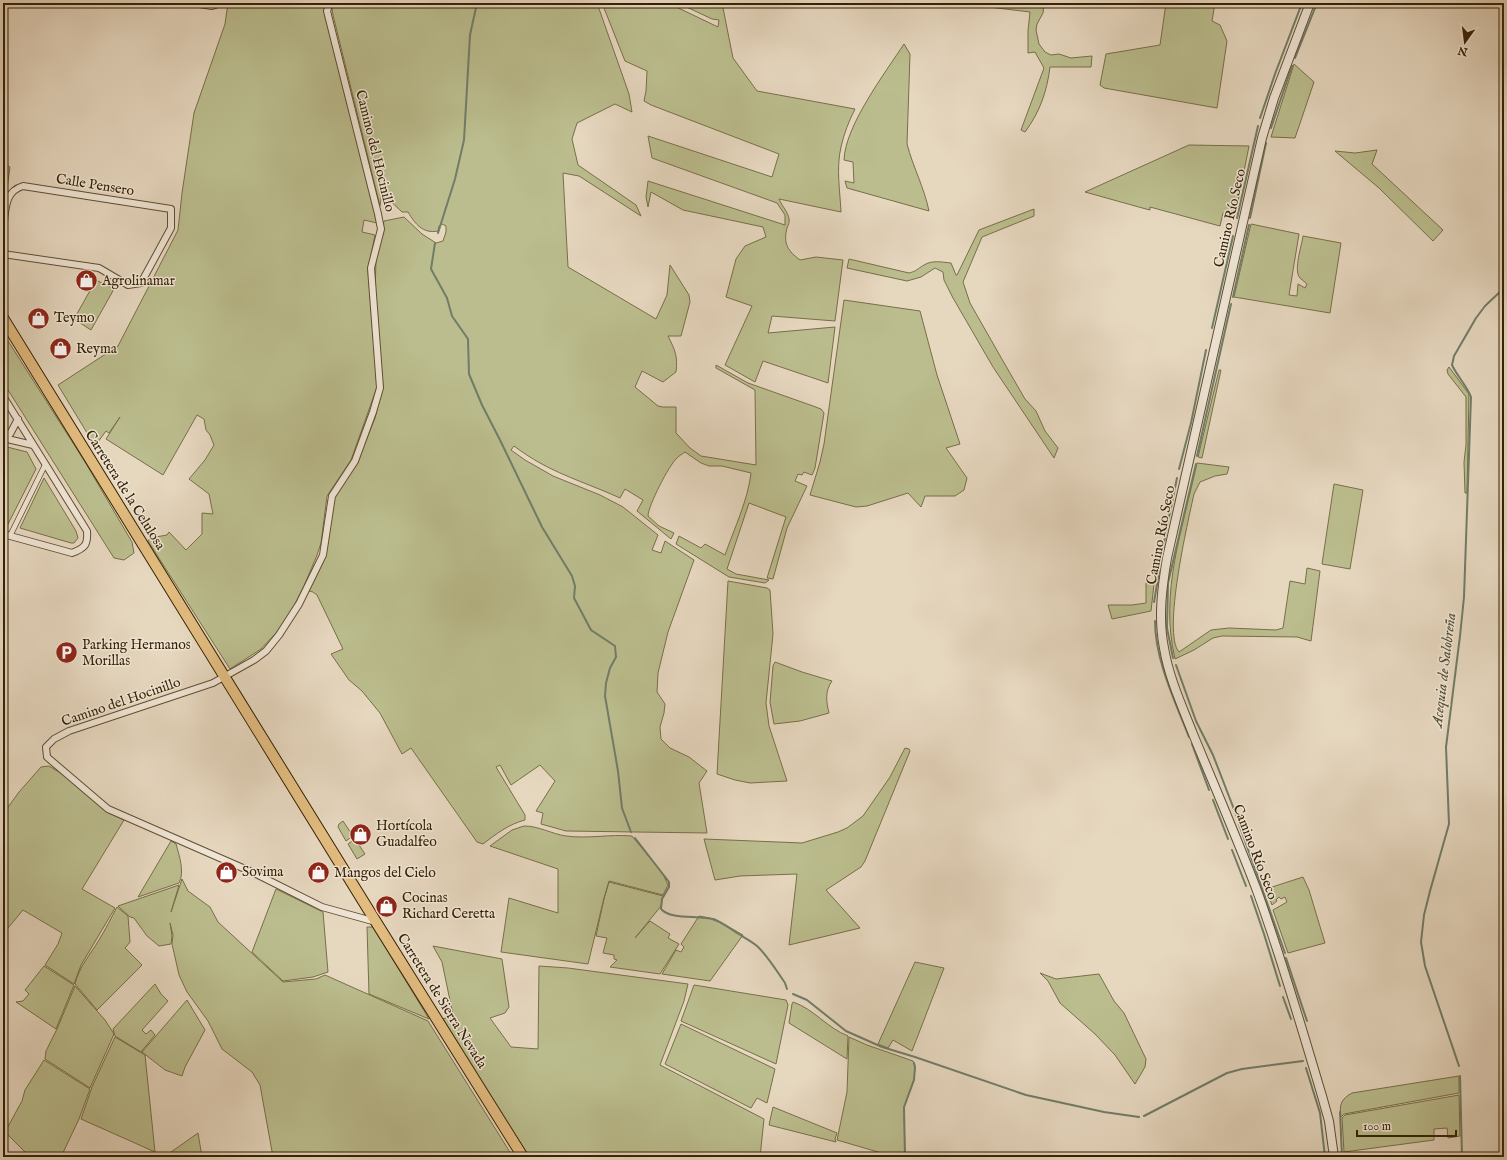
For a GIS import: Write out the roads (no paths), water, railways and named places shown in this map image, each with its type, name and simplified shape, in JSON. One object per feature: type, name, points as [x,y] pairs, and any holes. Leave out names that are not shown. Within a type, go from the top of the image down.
[{"type":"highway","name":"Carretera de la Celulosa","points":[[3,318],[224,676]]},
{"type":"highway","name":"Carretera de Sierra Nevada","points":[[224,676],[523,1157]]},
{"type":"street","points":[[193,3],[212,6],[220,4]]},
{"type":"street","name":"Camino del Hocinillo","points":[[330,3],[327,11],[381,229],[371,268],[380,388],[373,412],[354,461],[332,496],[322,555],[299,604],[279,635],[266,651],[254,660],[213,683],[69,731],[54,739],[46,747],[47,757],[108,809],[252,872],[322,908],[376,922]]},
{"type":"street","name":"Camino Río Seco","points":[[1310,3],[1274,98],[1260,146],[1167,558],[1162,588],[1161,612],[1163,642],[1167,664],[1268,921],[1322,1096],[1331,1133],[1334,1157]]},
{"type":"street","name":"Calle Pensero","points":[[3,229],[8,196],[15,188],[23,186],[171,209],[171,228],[141,283],[128,285],[99,268],[3,254]]},
{"type":"street","points":[[3,396],[87,531],[88,540],[85,546],[72,553],[3,534]]},
{"type":"street","points":[[3,437],[10,434],[18,420]]},
{"type":"street","points":[[3,437],[33,445]]},
{"type":"street","points":[[10,536],[45,465]]},
{"type":"waterway","points":[[438,233],[455,179],[464,140],[470,35],[477,3]]},
{"type":"waterway","points":[[1260,118],[1302,3]]},
{"type":"waterway","points":[[1295,58],[1317,3]]},
{"type":"waterway","points":[[1271,128],[1292,66]]},
{"type":"waterway","points":[[1237,218],[1258,126]]},
{"type":"waterway","points":[[1250,218],[1266,143]]},
{"type":"waterway","points":[[1233,297],[1249,225]]},
{"type":"waterway","points":[[1212,328],[1233,236]]},
{"type":"waterway","points":[[435,243],[431,269],[447,298],[452,316],[468,339],[469,374],[482,405],[542,527],[572,576],[575,586],[574,598],[591,630],[615,646],[616,657],[610,668],[606,683],[605,696],[618,771],[622,808],[631,832]]},
{"type":"waterway","name":"Acequia de Salobreña","points":[[1459,1066],[1425,966],[1421,942],[1424,915],[1449,824],[1446,747],[1464,597],[1471,397],[1452,365],[1454,356],[1476,318],[1485,306],[1504,288]]},
{"type":"waterway","points":[[1197,456],[1231,304]]},
{"type":"waterway","points":[[1179,469],[1191,423],[1206,350]]},
{"type":"waterway","points":[[1173,658],[1167,628],[1168,583],[1196,464]]},
{"type":"waterway","points":[[1154,602],[1177,478]]},
{"type":"waterway","points":[[1155,621],[1158,651],[1162,665],[1189,737]]},
{"type":"waterway","points":[[1176,665],[1196,721],[1213,755],[1237,817]]},
{"type":"waterway","points":[[1192,744],[1209,790]]},
{"type":"waterway","points":[[1213,800],[1228,839]]},
{"type":"waterway","points":[[1239,824],[1285,953]]},
{"type":"waterway","points":[[635,838],[669,882],[669,887],[662,899],[661,909],[672,915],[709,918],[737,933],[761,950],[785,983],[787,989]]},
{"type":"waterway","points":[[1232,850],[1246,886]]},
{"type":"waterway","points":[[1251,896],[1280,986]]},
{"type":"waterway","points":[[1286,958],[1307,1021]]},
{"type":"waterway","points":[[793,994],[807,1000],[846,1031],[882,1047],[1026,1095],[1104,1112],[1139,1117]]},
{"type":"waterway","points":[[1283,997],[1291,1019]]},
{"type":"waterway","points":[[1144,1116],[1227,1073],[1242,1069],[1303,1061]]},
{"type":"waterway","points":[[905,1157],[904,1107],[914,1080],[914,1063]]},
{"type":"waterway","points":[[1306,1068],[1320,1113],[1325,1157]]},
{"type":"waterway","name":"Acequia de Salobreña","points":[[1460,1076],[1462,1157]]},
{"type":"waterway","points":[[1340,1112],[1342,1157]]},
{"type":"place","name":"Agrolinamar","points":[[86,281]]},
{"type":"place","name":"Teymo","points":[[39,318]]},
{"type":"place","name":"Reyma","points":[[60,349]]},
{"type":"place","name":"Parking Hermanos Morillas","points":[[67,653]]},
{"type":"place","name":"Hortícola Guadalfeo","points":[[360,834]]},
{"type":"place","name":"Sovima","points":[[227,872]]},
{"type":"place","name":"Mangos del Cielo","points":[[318,873]]},
{"type":"place","name":"Cocinas Richard Ceretta","points":[[386,906]]}]
